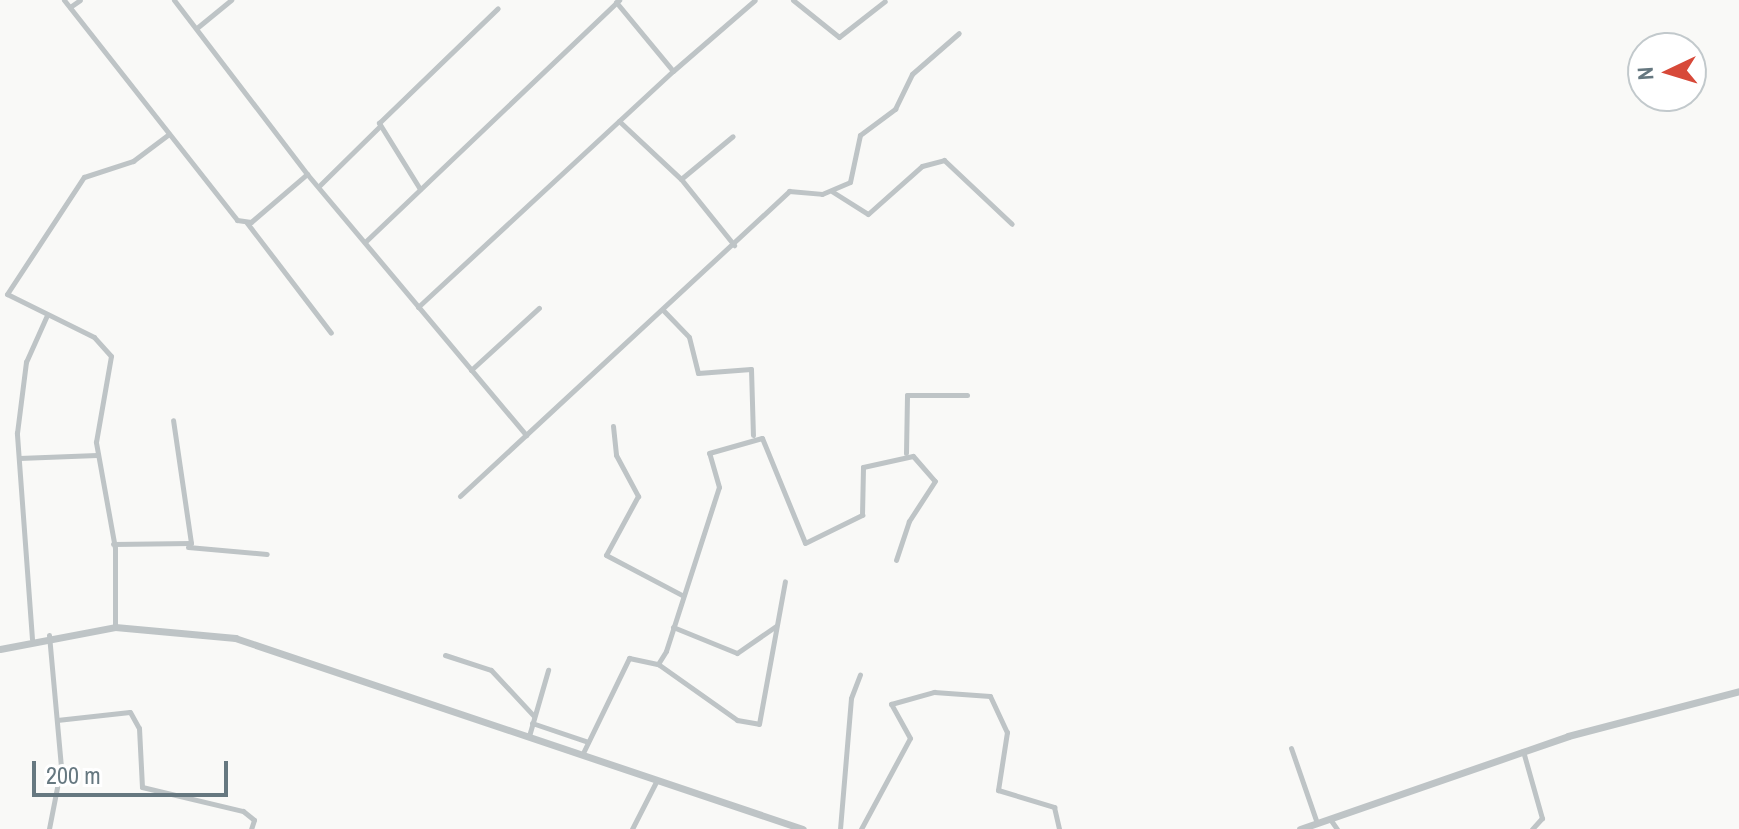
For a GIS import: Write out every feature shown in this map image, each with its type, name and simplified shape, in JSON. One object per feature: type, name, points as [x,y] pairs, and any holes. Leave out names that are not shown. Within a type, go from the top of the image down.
[{"type":"street","points":[[64,0],[169,134],[247,223],[331,333]]},
{"type":"street","points":[[70,7],[80,0]]},
{"type":"street","points":[[174,0],[198,27],[307,174],[320,185],[526,435]]},
{"type":"street","points":[[198,27],[231,0]]},
{"type":"street","points":[[418,307],[673,71],[755,0]]},
{"type":"street","points":[[793,0],[839,37],[885,1]]},
{"type":"street","points":[[365,242],[618,1],[673,71]]},
{"type":"street","points":[[320,185],[498,8]]},
{"type":"street","points":[[833,192],[855,175],[860,135],[895,109],[912,74],[959,33]]},
{"type":"street","points":[[619,121],[681,179],[734,245]]},
{"type":"street","points":[[379,127],[420,189]]},
{"type":"street","points":[[115,627],[115,558],[97,455],[98,405],[111,356],[102,342],[4,294],[84,177],[133,161],[169,134]]},
{"type":"street","points":[[681,179],[733,136]]},
{"type":"street","points":[[460,496],[789,191],[833,192],[868,214],[922,166],[944,160],[1012,224]]},
{"type":"street","points":[[247,223],[307,174]]},
{"type":"street","points":[[471,370],[539,308]]},
{"type":"street","points":[[663,310],[689,337],[698,373],[751,369],[753,435],[767,447],[805,543],[862,515],[863,467],[906,453]]},
{"type":"street","points":[[32,639],[19,458],[23,376],[47,315]]},
{"type":"street","points":[[896,560],[909,521],[935,481],[906,453],[907,395],[967,395]]},
{"type":"street","points":[[173,420],[187,547]]},
{"type":"street","points":[[613,426],[616,455],[638,496],[606,555],[682,595]]},
{"type":"street","points":[[658,664],[719,487],[709,453],[753,435]]},
{"type":"street","points":[[19,458],[97,455]]},
{"type":"street","points":[[113,544],[267,554]]},
{"type":"street","points":[[115,558],[127,544]]},
{"type":"street","points":[[582,755],[629,658],[658,664],[737,720],[759,724],[766,715],[785,581]]},
{"type":"street","points":[[673,627],[737,653],[777,626]]},
{"type":"street","points":[[0,649],[49,635],[115,627],[180,628],[268,646],[803,829]]},
{"type":"street","points":[[49,635],[61,767],[49,829]]},
{"type":"street","points":[[445,655],[491,670],[533,715]]},
{"type":"street","points":[[529,736],[548,670]]},
{"type":"street","points":[[840,829],[851,698],[860,675]]},
{"type":"street","points":[[1300,829],[1523,751],[1739,691]]},
{"type":"street","points":[[861,829],[910,738],[891,704],[934,692],[990,696],[1007,732],[998,790],[1054,807],[1059,829]]},
{"type":"street","points":[[57,720],[130,712],[139,728],[142,787],[243,811],[254,820],[251,829]]},
{"type":"street","points":[[532,723],[588,742]]},
{"type":"street","points":[[1291,748],[1317,823]]},
{"type":"street","points":[[1523,751],[1542,818],[1532,829]]},
{"type":"street","points":[[632,829],[658,779]]},
{"type":"street","points":[[1330,819],[1337,829]]}]
